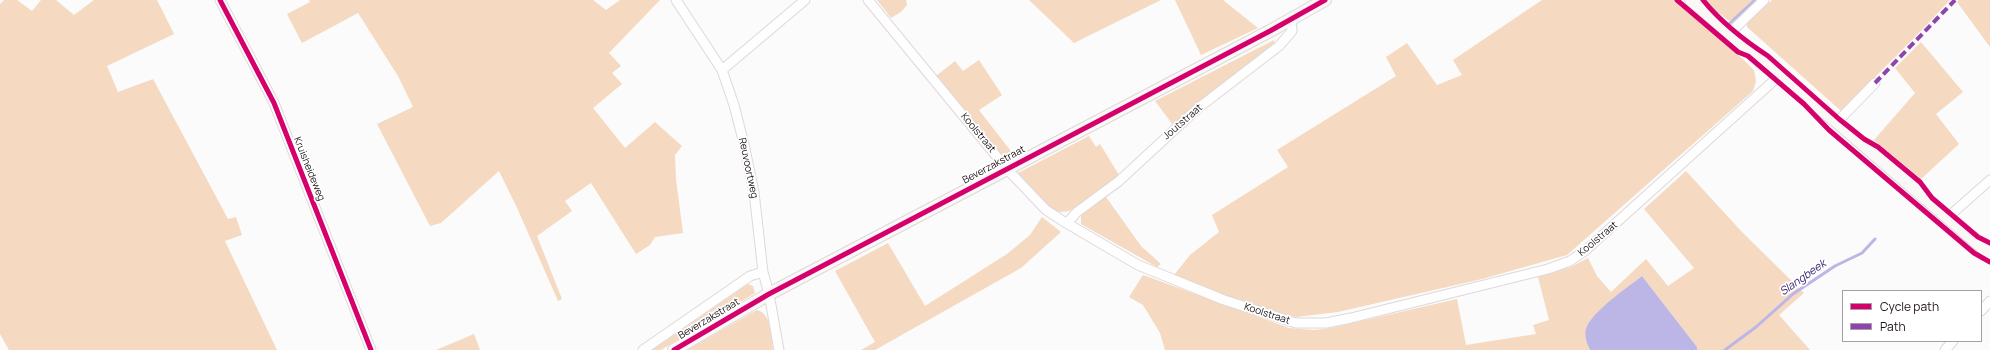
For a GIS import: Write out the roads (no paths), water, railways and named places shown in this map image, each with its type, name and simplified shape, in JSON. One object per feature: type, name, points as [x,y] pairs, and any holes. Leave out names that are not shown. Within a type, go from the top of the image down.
[{"type":"street","name":"Kruisheideweg","points":[[220,0],[274,103],[371,350]]},
{"type":"street","name":"Reuvoortweg","points":[[676,0],[722,70],[744,144],[759,223],[763,272],[769,294],[779,350]]},
{"type":"street","points":[[722,70],[804,0]]},
{"type":"street","name":"Koolstraat","points":[[868,0],[1007,169],[1046,210],[1138,265],[1224,300],[1296,323],[1326,323],[1351,318],[1548,269],[1570,261],[1586,250],[1780,76]]},
{"type":"street","name":"Beverzakstraat","points":[[674,350],[769,294],[1325,0]]},
{"type":"street","points":[[1691,0],[1780,76],[1837,122],[1990,254]]},
{"type":"street","points":[[1730,33],[1764,0]]},
{"type":"street","name":"Joutstraat","points":[[1066,223],[1077,212],[1119,181],[1197,109],[1279,46],[1292,30],[1291,19]]},
{"type":"street","points":[[1837,122],[1875,83]]},
{"type":"street","points":[[1948,218],[1990,180]]},
{"type":"street","name":"Beverzakstraat","points":[[643,350],[750,276],[763,272]]},
{"type":"street","points":[[1982,310],[1990,301]]},
{"type":"street","points":[[1945,350],[1952,342]]},
{"type":"waterway","name":"Slangbeek","points":[[1729,24],[1755,0]]},
{"type":"waterway","name":"Slangbeek","points":[[1725,350],[1756,327],[1793,294],[1835,266],[1862,253],[1875,239]]}]
